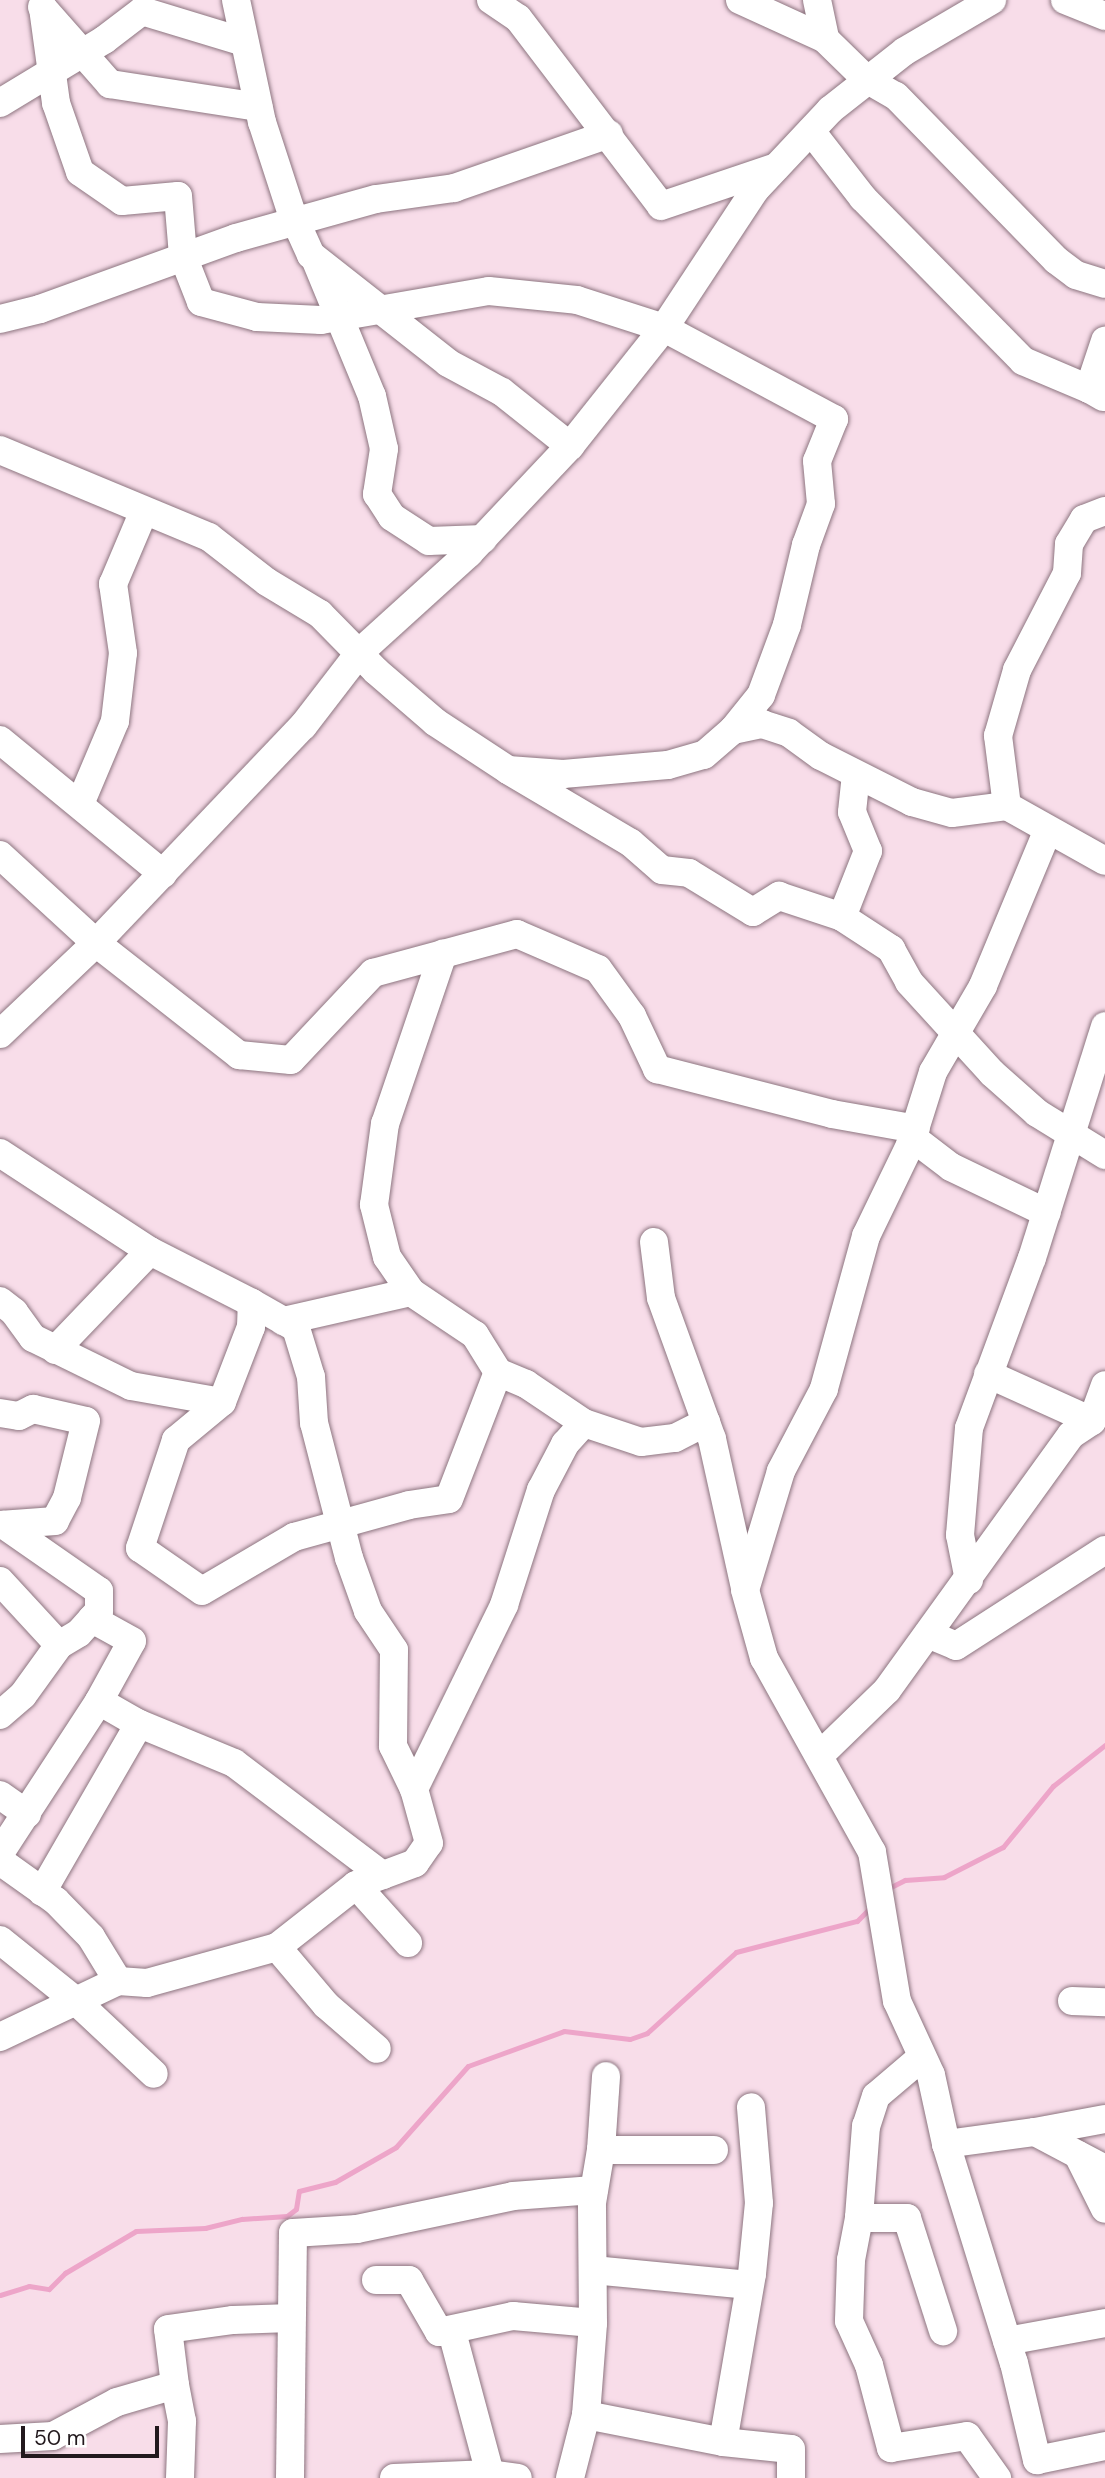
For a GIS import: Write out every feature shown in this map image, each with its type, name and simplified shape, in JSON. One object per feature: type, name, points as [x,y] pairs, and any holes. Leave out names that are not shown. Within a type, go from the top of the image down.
[{"type":"street","points":[[236,0],[258,107],[297,224],[315,258],[337,317],[372,396],[384,449],[377,494],[392,517],[429,541],[483,539]]},
{"type":"street","points":[[491,0],[518,18],[609,134],[661,206],[779,166]]},
{"type":"street","points":[[740,0],[825,39],[866,79],[896,96],[1056,260],[1076,275],[1105,284]]},
{"type":"street","points":[[817,0],[825,39]]},
{"type":"street","points":[[1,1033],[96,943],[303,726],[360,652],[483,539],[570,446],[664,328],[755,190],[811,131],[866,79],[992,0]]},
{"type":"street","points":[[1065,0],[1105,16]]},
{"type":"street","points":[[40,4],[110,84],[258,107]]},
{"type":"street","points":[[40,4],[56,103],[80,172],[122,201],[178,195],[183,256],[201,302],[257,317],[337,317],[489,291],[577,300],[664,328],[834,419],[817,461],[821,505],[806,545],[787,625],[761,695],[733,730],[704,755],[668,765],[563,774],[508,770]]},
{"type":"street","points":[[0,103],[52,72],[142,11],[244,42]]},
{"type":"street","points":[[811,131],[863,198],[1023,361],[1097,393],[1105,341]]},
{"type":"street","points":[[0,318],[40,309],[183,256],[376,199],[454,188],[609,134]]},
{"type":"street","points":[[315,258],[447,363],[502,392],[570,446]]},
{"type":"street","points":[[0,450],[209,537],[267,582],[320,614],[435,722],[508,770],[631,844],[662,870],[689,873],[753,912],[779,896],[842,917],[891,949],[909,982],[957,1031],[992,1073],[1037,1113],[1072,1132],[1105,1155]]},
{"type":"street","points":[[80,804],[116,721],[123,653],[113,584],[144,511]]},
{"type":"street","points":[[1007,806],[998,736],[1017,670],[1068,573],[1069,544],[1084,520],[1105,511]]},
{"type":"street","points":[[733,730],[762,724],[789,733],[856,775],[912,802],[952,813],[1007,806],[1047,832],[1105,861]]},
{"type":"street","points":[[0,740],[163,874]]},
{"type":"street","points":[[842,917],[868,851],[852,812],[856,775]]},
{"type":"street","points":[[745,1590],[781,1471],[824,1389],[866,1236],[914,1133],[933,1072],[983,986],[1047,832]]},
{"type":"street","points":[[0,855],[96,943],[239,1055],[291,1060],[373,973],[517,934],[598,969],[632,1016],[657,1069],[914,1133],[951,1167],[1046,1213]]},
{"type":"street","points":[[443,954],[386,1124],[374,1205],[387,1257],[411,1292],[475,1335],[498,1372],[526,1384],[584,1423],[641,1442],[675,1438],[706,1422]]},
{"type":"street","points":[[969,1580],[960,1535],[969,1428],[1046,1213],[1105,1026]]},
{"type":"street","points":[[0,1153],[149,1251],[296,1328],[311,1377],[314,1423],[368,1611],[394,1650],[393,1746],[414,1789],[429,1843],[415,1863],[369,1880],[277,1947],[147,1983],[118,1981],[0,2037]]},
{"type":"street","points":[[654,1242],[661,1298],[706,1422],[745,1590],[764,1658],[872,1852],[897,2001],[931,2075],[946,2144],[1007,2341],[1037,2460],[1105,2446]]},
{"type":"street","points":[[55,1350],[149,1251]]},
{"type":"street","points":[[283,1321],[411,1292]]},
{"type":"street","points":[[0,1301],[14,1312],[33,1338],[131,1386],[222,1402]]},
{"type":"street","points":[[252,1303],[251,1327],[222,1402],[176,1440],[140,1548],[202,1591],[294,1537],[342,1522],[449,1499],[498,1372]]},
{"type":"street","points":[[988,1374],[1092,1421]]},
{"type":"street","points":[[820,1755],[887,1690],[969,1580],[1071,1435],[1092,1421],[1105,1385]]},
{"type":"street","points":[[548,1401],[562,1448]]},
{"type":"street","points":[[0,1413],[19,1416],[33,1409],[86,1421],[70,1488],[55,1521],[2,1525]]},
{"type":"street","points":[[414,1789],[504,1605],[541,1490],[562,1448],[584,1423]]},
{"type":"street","points":[[0,1715],[23,1695],[59,1645],[99,1611],[99,1591],[2,1525]]},
{"type":"street","points":[[928,1634],[956,1646],[1105,1550]]},
{"type":"street","points":[[0,1581],[59,1645]]},
{"type":"street","points":[[0,1853],[99,1701],[132,1641],[92,1619]]},
{"type":"street","points":[[99,1701],[135,1722],[233,1763],[369,1880],[408,1943]]},
{"type":"street","points":[[42,1892],[139,1724],[135,1722]]},
{"type":"street","points":[[0,1795],[27,1814]]},
{"type":"street","points":[[0,1861],[42,1892],[91,1937],[118,1981]]},
{"type":"street","points":[[277,1947],[326,2005],[377,2049]]},
{"type":"street","points":[[5,1949],[77,2002],[154,2074]]},
{"type":"street","points":[[1072,2001],[1105,2002]]},
{"type":"street","points":[[922,2057],[876,2096],[866,2126],[859,2218],[851,2260],[849,2321],[869,2365],[891,2448],[967,2436],[997,2478]]},
{"type":"street","points":[[570,2478],[586,2415],[593,2323],[594,2190],[601,2150],[606,2076]]},
{"type":"street","points":[[723,2442],[749,2285],[759,2203],[751,2107]]},
{"type":"street","points":[[946,2144],[1105,2119]]},
{"type":"street","points":[[1035,2132],[1105,2169]]},
{"type":"street","points":[[601,2150],[714,2150]]},
{"type":"street","points":[[1078,2155],[1105,2209]]},
{"type":"street","points":[[290,2478],[293,2233],[357,2229],[513,2196],[594,2190]]},
{"type":"street","points":[[859,2218],[907,2218],[943,2331]]},
{"type":"street","points":[[593,2270],[749,2285]]},
{"type":"street","points":[[376,2280],[408,2280],[439,2332],[452,2332],[513,2316],[593,2323]]},
{"type":"street","points":[[180,2478],[182,2421],[168,2329],[233,2320],[291,2318]]},
{"type":"street","points":[[1007,2341],[1105,2323]]},
{"type":"street","points":[[452,2332],[490,2474]]},
{"type":"street","points":[[0,2440],[52,2436],[117,2402],[175,2385]]},
{"type":"street","points":[[586,2415],[723,2442],[791,2449],[791,2478]]},
{"type":"street","points":[[394,2478],[490,2474],[518,2478]]},
{"type":"waterway","points":[[887,1889],[905,1880],[944,1877],[1003,1847],[1053,1786],[1105,1745]]},
{"type":"waterway","points":[[0,2295],[29,2286],[49,2289],[65,2273],[136,2231],[205,2228],[242,2219],[287,2216],[296,2209],[299,2191],[335,2182],[396,2147],[468,2066],[564,2031],[630,2039],[647,2033],[736,1952],[857,1921],[871,1907]]}]
